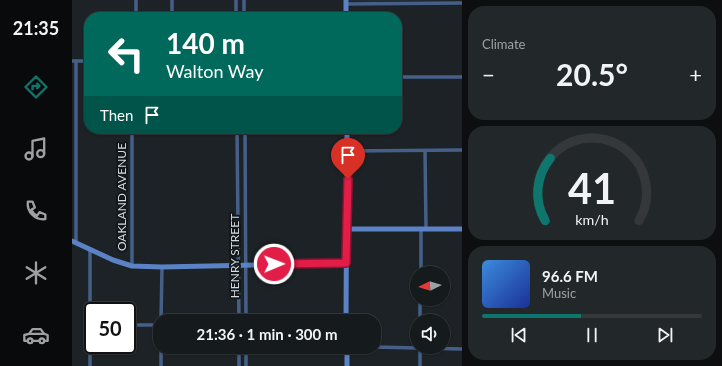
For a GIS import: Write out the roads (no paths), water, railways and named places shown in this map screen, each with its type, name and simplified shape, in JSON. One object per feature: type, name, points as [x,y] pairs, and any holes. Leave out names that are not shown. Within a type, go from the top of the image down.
[{"type":"main road","points":[[346,314],[347,134]]},
{"type":"main road","points":[[347,228],[462,229]]},
{"type":"main road","points":[[74,242],[112,260],[132,266],[162,267],[238,264],[346,263]]},
{"type":"main road","points":[[346,354],[347,366]]},
{"type":"street","points":[[136,0],[136,12]]},
{"type":"street","points":[[172,0],[172,12]]},
{"type":"street","points":[[236,0],[236,12]]},
{"type":"street","points":[[244,0],[244,12]]},
{"type":"street","points":[[346,2],[462,3]]},
{"type":"street","points":[[74,61],[74,242]]},
{"type":"street","points":[[402,77],[462,76]]},
{"type":"street","name":"OAKLAND AVENUE","points":[[132,134],[132,266]]},
{"type":"street","name":"HENRY STREET","points":[[237,134],[239,314]]},
{"type":"street","name":"HENRY STREET","points":[[245,134],[246,314]]},
{"type":"street","points":[[348,152],[462,150]]},
{"type":"street","points":[[421,266],[425,151]]},
{"type":"street","points":[[237,154],[245,154]]},
{"type":"street","points":[[237,192],[245,191]]},
{"type":"street","points":[[90,249],[90,366]]},
{"type":"street","points":[[161,314],[162,267]]},
{"type":"street","points":[[138,325],[153,325]]},
{"type":"street","points":[[381,347],[410,348]]},
{"type":"street","points":[[450,349],[462,349]]},
{"type":"street","points":[[161,354],[161,366]]},
{"type":"street","points":[[239,354],[239,366]]},
{"type":"street","points":[[246,354],[246,366]]},
{"type":"street","points":[[420,354],[420,366]]}]
